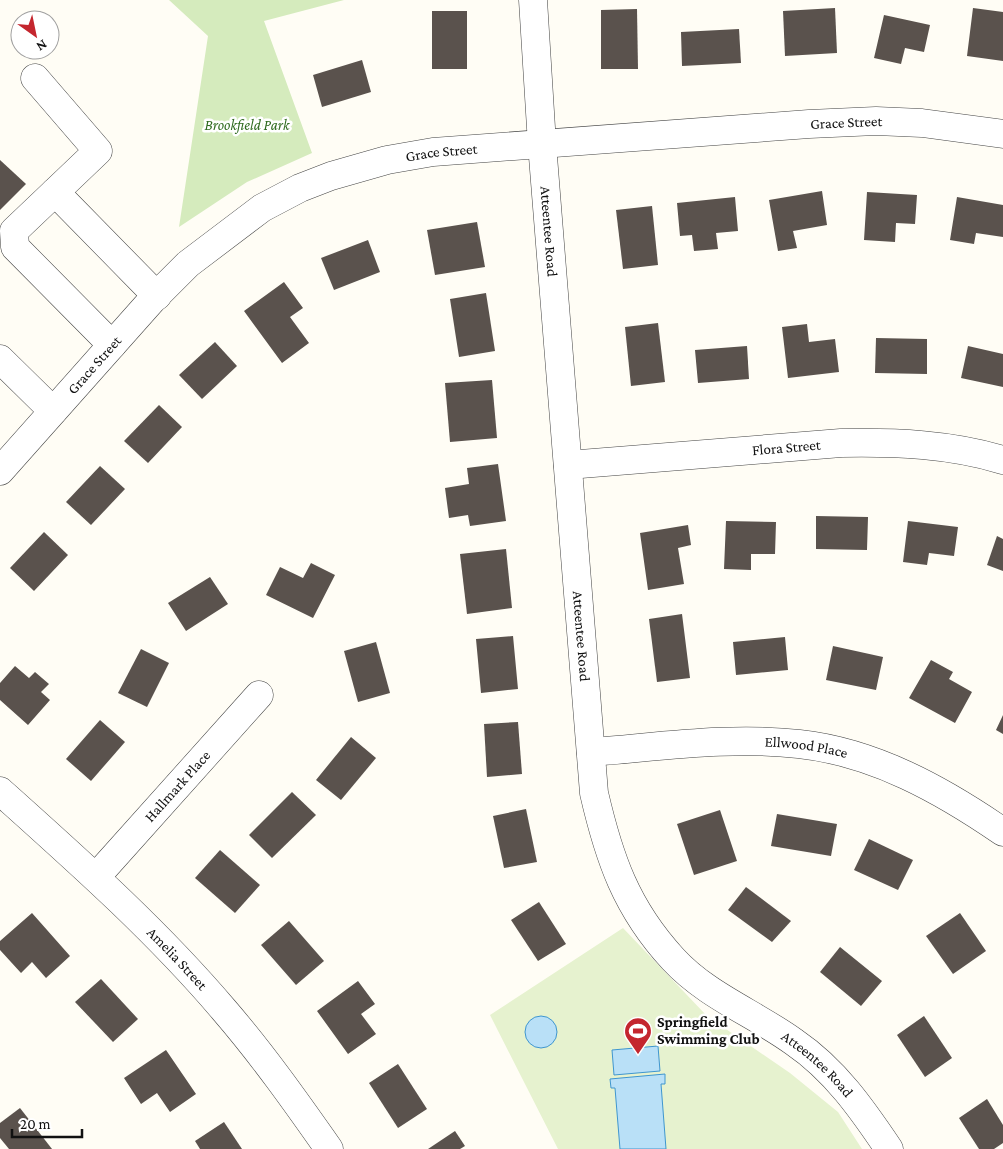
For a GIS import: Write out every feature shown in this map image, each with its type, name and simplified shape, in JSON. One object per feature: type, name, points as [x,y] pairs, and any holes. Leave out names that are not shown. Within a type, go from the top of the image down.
[{"type":"street","name":"Atteentee Road","points":[[533,0],[542,144],[590,752],[594,793],[602,828],[616,872],[636,912],[648,930],[673,959],[698,982],[723,1000],[794,1041],[820,1062],[841,1083],[864,1112],[889,1149]]},
{"type":"street","points":[[35,78],[98,151],[14,231],[15,247],[112,345]]},
{"type":"street","name":"Grace Street","points":[[0,471],[112,345],[188,264],[262,208],[300,188],[331,176],[387,160],[433,152],[809,124],[876,121],[922,123],[1003,134]]},
{"type":"street","points":[[55,192],[157,296]]},
{"type":"street","points":[[0,360],[53,411]]},
{"type":"street","name":"Flora Street","points":[[568,466],[841,443],[882,442],[955,449],[1003,460]]},
{"type":"street","name":"Hallmark Place","points":[[96,877],[259,695]]},
{"type":"street","name":"Ellwood Place","points":[[590,752],[713,742],[758,741],[800,744],[833,750],[889,767],[934,788],[973,811],[1003,832]]},
{"type":"street","name":"Amelia Street","points":[[0,791],[96,877],[163,942],[225,1010],[284,1085],[329,1149]]},
{"type":"green space","name":"Brookfield Park","points":[[169,0],[344,0],[264,21],[312,153],[247,182],[179,227],[208,36]]},
{"type":"green space","name":"Springfield Swimming Club","points":[[623,928],[707,1016],[790,1073],[838,1112],[862,1149],[558,1149],[490,1015]]},
{"type":"water","points":[[541,1016],[547,1017],[552,1021],[556,1026],[556,1038],[552,1043],[547,1047],[541,1048],[535,1047],[530,1043],[526,1038],[525,1032],[526,1026],[530,1021],[535,1017]]},
{"type":"water","points":[[658,1046],[660,1071],[614,1075],[612,1050]]},
{"type":"water","points":[[665,1074],[665,1084],[661,1084],[666,1149],[620,1149],[615,1088],[611,1088],[610,1079]]},
{"type":"building","points":[[835,8],[837,53],[785,56],[783,11]]},
{"type":"building","points":[[973,8],[1003,12],[1003,61],[967,56]]},
{"type":"building","points":[[637,9],[638,69],[601,69],[601,10]]},
{"type":"building","points":[[432,11],[467,11],[467,69],[432,69]]},
{"type":"building","points":[[884,15],[930,25],[924,52],[905,48],[901,64],[874,58]]},
{"type":"building","points":[[739,29],[741,63],[682,66],[681,32]]},
{"type":"building","points":[[362,60],[371,92],[322,107],[313,75]]},
{"type":"building","points":[[0,160],[26,184],[0,210]]},
{"type":"building","points":[[822,191],[827,225],[793,231],[797,248],[778,251],[769,200]]},
{"type":"building","points":[[867,192],[917,195],[915,224],[896,223],[895,242],[864,240]]},
{"type":"building","points":[[735,197],[738,231],[716,233],[718,249],[694,251],[692,235],[680,236],[677,203]]},
{"type":"building","points":[[957,197],[1003,205],[1003,237],[976,233],[974,244],[950,240]]},
{"type":"building","points":[[652,206],[658,265],[623,269],[616,210]]},
{"type":"building","points":[[477,222],[485,267],[435,275],[427,230]]},
{"type":"building","points":[[368,240],[380,272],[334,290],[321,258]]},
{"type":"building","points":[[284,282],[303,308],[290,317],[309,343],[282,363],[244,311]]},
{"type":"building","points":[[486,293],[495,351],[459,357],[450,299]]},
{"type":"building","points":[[658,323],[665,382],[631,386],[625,327]]},
{"type":"building","points":[[807,324],[809,342],[835,339],[839,372],[788,378],[782,327]]},
{"type":"building","points":[[876,338],[927,339],[927,374],[875,373]]},
{"type":"building","points":[[215,342],[237,366],[202,399],[179,375]]},
{"type":"building","points":[[747,346],[749,379],[698,383],[695,350]]},
{"type":"building","points":[[968,346],[1003,354],[1003,387],[961,378]]},
{"type":"building","points":[[492,380],[497,438],[450,442],[445,383]]},
{"type":"building","points":[[159,405],[182,427],[148,463],[124,441]]},
{"type":"building","points":[[498,464],[506,521],[470,526],[468,515],[449,518],[445,488],[469,484],[467,468]]},
{"type":"building","points":[[100,466],[125,489],[91,525],[66,502]]},
{"type":"building","points":[[816,516],[868,517],[867,550],[816,549]]},
{"type":"building","points":[[726,521],[776,522],[775,554],[751,554],[751,570],[724,569]]},
{"type":"building","points":[[908,521],[958,527],[954,556],[929,553],[927,565],[903,562]]},
{"type":"building","points":[[688,525],[691,545],[678,548],[684,584],[648,590],[640,533]]},
{"type":"building","points":[[44,532],[68,555],[34,591],[10,568]]},
{"type":"building","points":[[997,536],[1003,539],[1003,571],[987,565]]},
{"type":"building","points":[[506,549],[512,608],[467,614],[460,554]]},
{"type":"building","points":[[311,563],[335,575],[313,618],[266,595],[280,567],[303,578]]},
{"type":"building","points":[[210,577],[228,604],[186,631],[168,603]]},
{"type":"building","points":[[682,614],[690,678],[657,682],[649,619]]},
{"type":"building","points":[[513,636],[518,689],[481,693],[476,639]]},
{"type":"building","points":[[785,637],[788,670],[736,675],[733,642]]},
{"type":"building","points":[[376,642],[390,693],[358,702],[344,651]]},
{"type":"building","points":[[833,646],[883,657],[876,690],[826,680]]},
{"type":"building","points":[[141,649],[169,663],[147,707],[118,693]]},
{"type":"building","points":[[931,660],[953,672],[949,679],[972,692],[955,723],[909,698]]},
{"type":"building","points":[[15,666],[29,678],[35,672],[49,684],[41,692],[50,700],[28,725],[0,700],[0,683]]},
{"type":"building","points":[[1003,715],[1003,734],[996,730]]},
{"type":"building","points":[[100,720],[125,742],[91,781],[66,759]]},
{"type":"building","points":[[518,722],[522,774],[487,777],[484,724]]},
{"type":"building","points":[[351,737],[376,758],[341,800],[316,780]]},
{"type":"building","points":[[292,792],[316,815],[272,858],[249,835]]},
{"type":"building","points":[[526,809],[537,862],[504,868],[493,816]]},
{"type":"building","points":[[720,810],[737,861],[694,875],[677,824]]},
{"type":"building","points":[[777,814],[837,824],[831,856],[771,846]]},
{"type":"building","points":[[869,839],[913,860],[898,890],[854,870]]},
{"type":"building","points":[[220,850],[260,885],[235,913],[195,878]]},
{"type":"building","points":[[746,887],[791,921],[772,942],[728,910]]},
{"type":"building","points":[[539,902],[566,944],[538,961],[511,920]]},
{"type":"building","points":[[32,913],[70,956],[46,978],[32,962],[21,973],[0,950],[0,941]]},
{"type":"building","points":[[960,913],[986,951],[953,974],[926,936]]},
{"type":"building","points":[[289,921],[324,961],[296,985],[261,945]]},
{"type":"building","points":[[840,947],[882,981],[861,1006],[820,972]]},
{"type":"building","points":[[101,979],[138,1019],[113,1042],[75,1002]]},
{"type":"building","points":[[358,981],[375,1004],[361,1014],[376,1034],[348,1054],[317,1011]]},
{"type":"building","points":[[924,1016],[952,1058],[925,1077],[897,1035]]},
{"type":"building","points":[[166,1050],[196,1094],[170,1112],[157,1093],[141,1104],[124,1078]]},
{"type":"building","points":[[398,1064],[427,1109],[398,1128],[369,1083]]},
{"type":"building","points":[[987,1099],[1003,1125],[1003,1143],[994,1149],[979,1149],[959,1118]]},
{"type":"building","points":[[20,1108],[52,1149],[9,1149],[0,1138],[0,1123]]},
{"type":"building","points":[[224,1122],[242,1149],[200,1149],[195,1141]]},
{"type":"building","points":[[455,1131],[465,1146],[460,1149],[428,1149]]},
{"type":"place","name":"Springfield Swimming Club","points":[[638,1055]]}]
